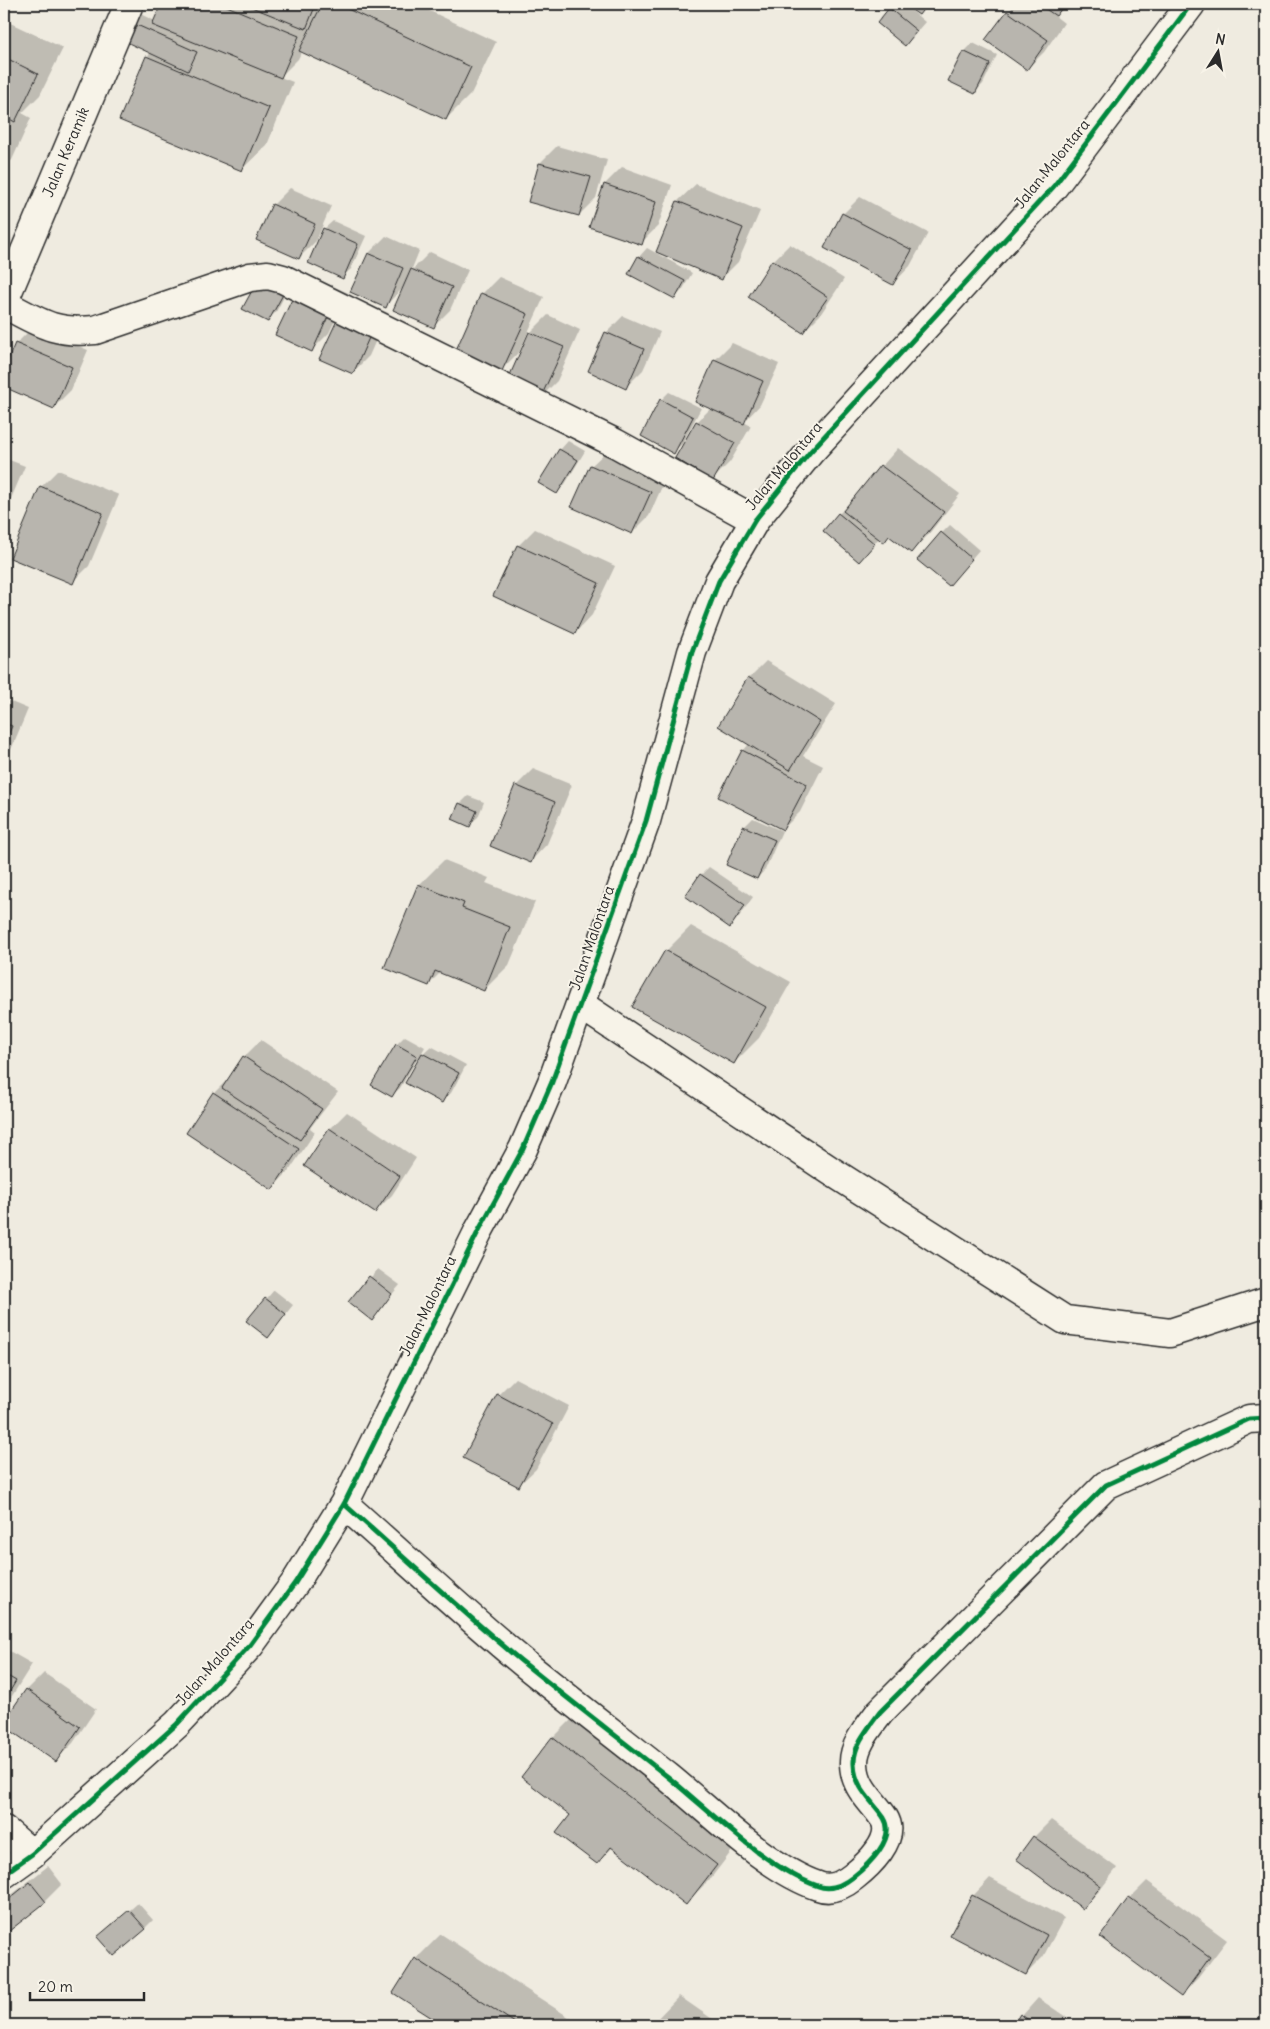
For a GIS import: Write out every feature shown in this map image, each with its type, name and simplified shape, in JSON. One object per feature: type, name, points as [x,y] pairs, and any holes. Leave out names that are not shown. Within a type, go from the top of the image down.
[{"type":"street","name":"Jalan Keramik","points":[[4,302],[129,4]]},
{"type":"street","name":"Jalan Malontara","points":[[4,1874],[32,1854],[177,1724],[250,1645],[295,1584],[344,1504],[478,1232],[523,1149],[552,1082],[646,820],[692,652],[719,581],[755,520],[810,452],[1054,186],[1191,4]]},
{"type":"street","points":[[4,302],[52,328],[74,332],[95,330],[250,277],[268,275],[283,278],[623,448],[755,520]]},
{"type":"street","points":[[581,1005],[839,1176],[1065,1320],[1170,1333],[1266,1302]]},
{"type":"street","points":[[344,1504],[524,1663],[760,1853],[803,1880],[821,1887],[837,1887],[851,1878],[875,1857],[885,1839],[887,1827],[885,1820],[863,1794],[856,1780],[853,1763],[856,1749],[880,1712],[1106,1485],[1249,1419],[1266,1418]]},
{"type":"street","points":[[4,1830],[32,1854]]},
{"type":"building","points":[[161,4],[222,4],[299,36],[281,78],[152,25]]},
{"type":"building","points":[[244,4],[316,4],[306,29]]},
{"type":"building","points":[[322,4],[337,4],[471,67],[446,120],[299,51]]},
{"type":"building","points":[[903,4],[927,4],[919,15]]},
{"type":"building","points":[[1038,4],[1065,4],[1056,16]]},
{"type":"building","points":[[889,8],[917,31],[905,46],[877,23]]},
{"type":"building","points":[[1007,11],[1048,40],[1027,70],[985,40]]},
{"type":"building","points":[[128,21],[197,52],[188,71],[120,39]]},
{"type":"building","points":[[963,51],[990,64],[975,94],[948,81]]},
{"type":"building","points":[[146,56],[269,108],[242,171],[119,120]]},
{"type":"building","points":[[4,57],[38,74],[15,122],[4,116]]},
{"type":"building","points":[[539,163],[591,177],[579,216],[528,202]]},
{"type":"building","points":[[604,184],[656,202],[642,245],[589,227]]},
{"type":"building","points":[[677,201],[743,228],[722,280],[656,252]]},
{"type":"building","points":[[272,204],[315,224],[299,259],[256,240]]},
{"type":"building","points":[[842,213],[912,250],[893,285],[824,248]]},
{"type":"building","points":[[323,228],[358,244],[343,279],[308,263]]},
{"type":"building","points":[[368,253],[403,268],[386,308],[350,292]]},
{"type":"building","points":[[638,256],[685,281],[675,299],[628,274]]},
{"type":"building","points":[[772,260],[828,297],[803,333],[748,297]]},
{"type":"building","points":[[411,269],[452,287],[434,328],[393,310]]},
{"type":"building","points":[[260,276],[286,289],[268,322],[242,309]]},
{"type":"building","points":[[295,293],[331,310],[312,352],[275,335]]},
{"type":"building","points":[[481,293],[528,314],[502,371],[456,350]]},
{"type":"building","points":[[339,316],[372,331],[353,374],[319,359]]},
{"type":"building","points":[[529,332],[564,347],[540,399],[506,384]]},
{"type":"building","points":[[605,332],[644,349],[626,389],[588,371]]},
{"type":"building","points":[[15,343],[72,367],[54,409],[4,387],[4,369]]},
{"type":"building","points":[[714,359],[763,381],[744,424],[695,402]]},
{"type":"building","points":[[660,399],[693,417],[674,454],[641,436]]},
{"type":"building","points":[[696,421],[735,443],[713,481],[675,458]]},
{"type":"building","points":[[559,449],[578,460],[557,494],[538,483]]},
{"type":"building","points":[[590,465],[651,492],[632,534],[571,507]]},
{"type":"building","points":[[880,465],[944,512],[911,553],[889,536],[884,543],[843,511]]},
{"type":"building","points":[[40,486],[103,513],[73,584],[10,558]]},
{"type":"building","points":[[838,513],[875,544],[859,562],[823,531]]},
{"type":"building","points":[[941,532],[972,559],[949,586],[917,560]]},
{"type":"building","points":[[517,545],[599,583],[575,634],[493,596]]},
{"type":"building","points":[[748,677],[820,722],[790,770],[718,726]]},
{"type":"building","points":[[4,723],[12,726],[4,745]]},
{"type":"building","points":[[742,750],[807,784],[783,830],[718,797]]},
{"type":"building","points":[[515,785],[555,802],[531,863],[490,846]]},
{"type":"building","points":[[459,803],[477,811],[470,827],[452,819]]},
{"type":"building","points":[[743,826],[775,840],[757,879],[726,865]]},
{"type":"building","points":[[700,874],[745,905],[730,928],[685,896]]},
{"type":"building","points":[[418,884],[464,903],[462,908],[510,927],[484,991],[435,971],[429,986],[384,968]]},
{"type":"building","points":[[665,950],[766,1007],[734,1064],[632,1007]]},
{"type":"building","points":[[396,1044],[417,1056],[392,1097],[371,1085]]},
{"type":"building","points":[[422,1053],[459,1073],[442,1103],[405,1083]]},
{"type":"building","points":[[243,1056],[322,1109],[300,1140],[222,1088]]},
{"type":"building","points":[[213,1092],[299,1149],[272,1190],[186,1133]]},
{"type":"building","points":[[329,1128],[400,1176],[375,1213],[304,1166]]},
{"type":"building","points":[[369,1276],[392,1294],[372,1321],[348,1302]]},
{"type":"building","points":[[265,1298],[286,1314],[268,1338],[246,1321]]},
{"type":"building","points":[[497,1394],[553,1424],[519,1487],[463,1458]]},
{"type":"building","points":[[4,1674],[16,1681],[4,1701]]},
{"type":"building","points":[[26,1689],[80,1727],[56,1762],[4,1726],[4,1721]]},
{"type":"building","points":[[552,1737],[717,1865],[686,1905],[611,1847],[597,1864],[556,1833],[570,1815],[521,1777]]},
{"type":"building","points":[[1033,1836],[1101,1886],[1083,1909],[1016,1859]]},
{"type":"building","points":[[30,1882],[46,1902],[4,1935],[4,1903]]},
{"type":"building","points":[[972,1895],[1047,1935],[1026,1975],[950,1935]]},
{"type":"building","points":[[1129,1897],[1210,1957],[1181,1997],[1100,1937]]},
{"type":"building","points":[[129,1910],[146,1929],[114,1956],[97,1937]]},
{"type":"building","points":[[415,1958],[518,2025],[443,2025],[393,1993]]},
{"type":"building","points":[[1020,2014],[1036,2025],[1013,2025]]},
{"type":"cycle path","points":[[4,1874],[32,1854],[177,1724],[250,1645],[295,1583],[344,1504],[478,1232],[523,1149],[552,1082],[646,821],[692,652],[719,581],[755,520],[810,452],[1054,186],[1191,4]]},
{"type":"cycle path","points":[[344,1504],[502,1645],[668,1777],[740,1838],[759,1853],[798,1878],[828,1888],[845,1882],[866,1866],[879,1851],[887,1835],[887,1826],[884,1818],[865,1794],[857,1780],[854,1764],[854,1757],[859,1743],[880,1712],[1106,1485],[1249,1419],[1266,1418]]}]
